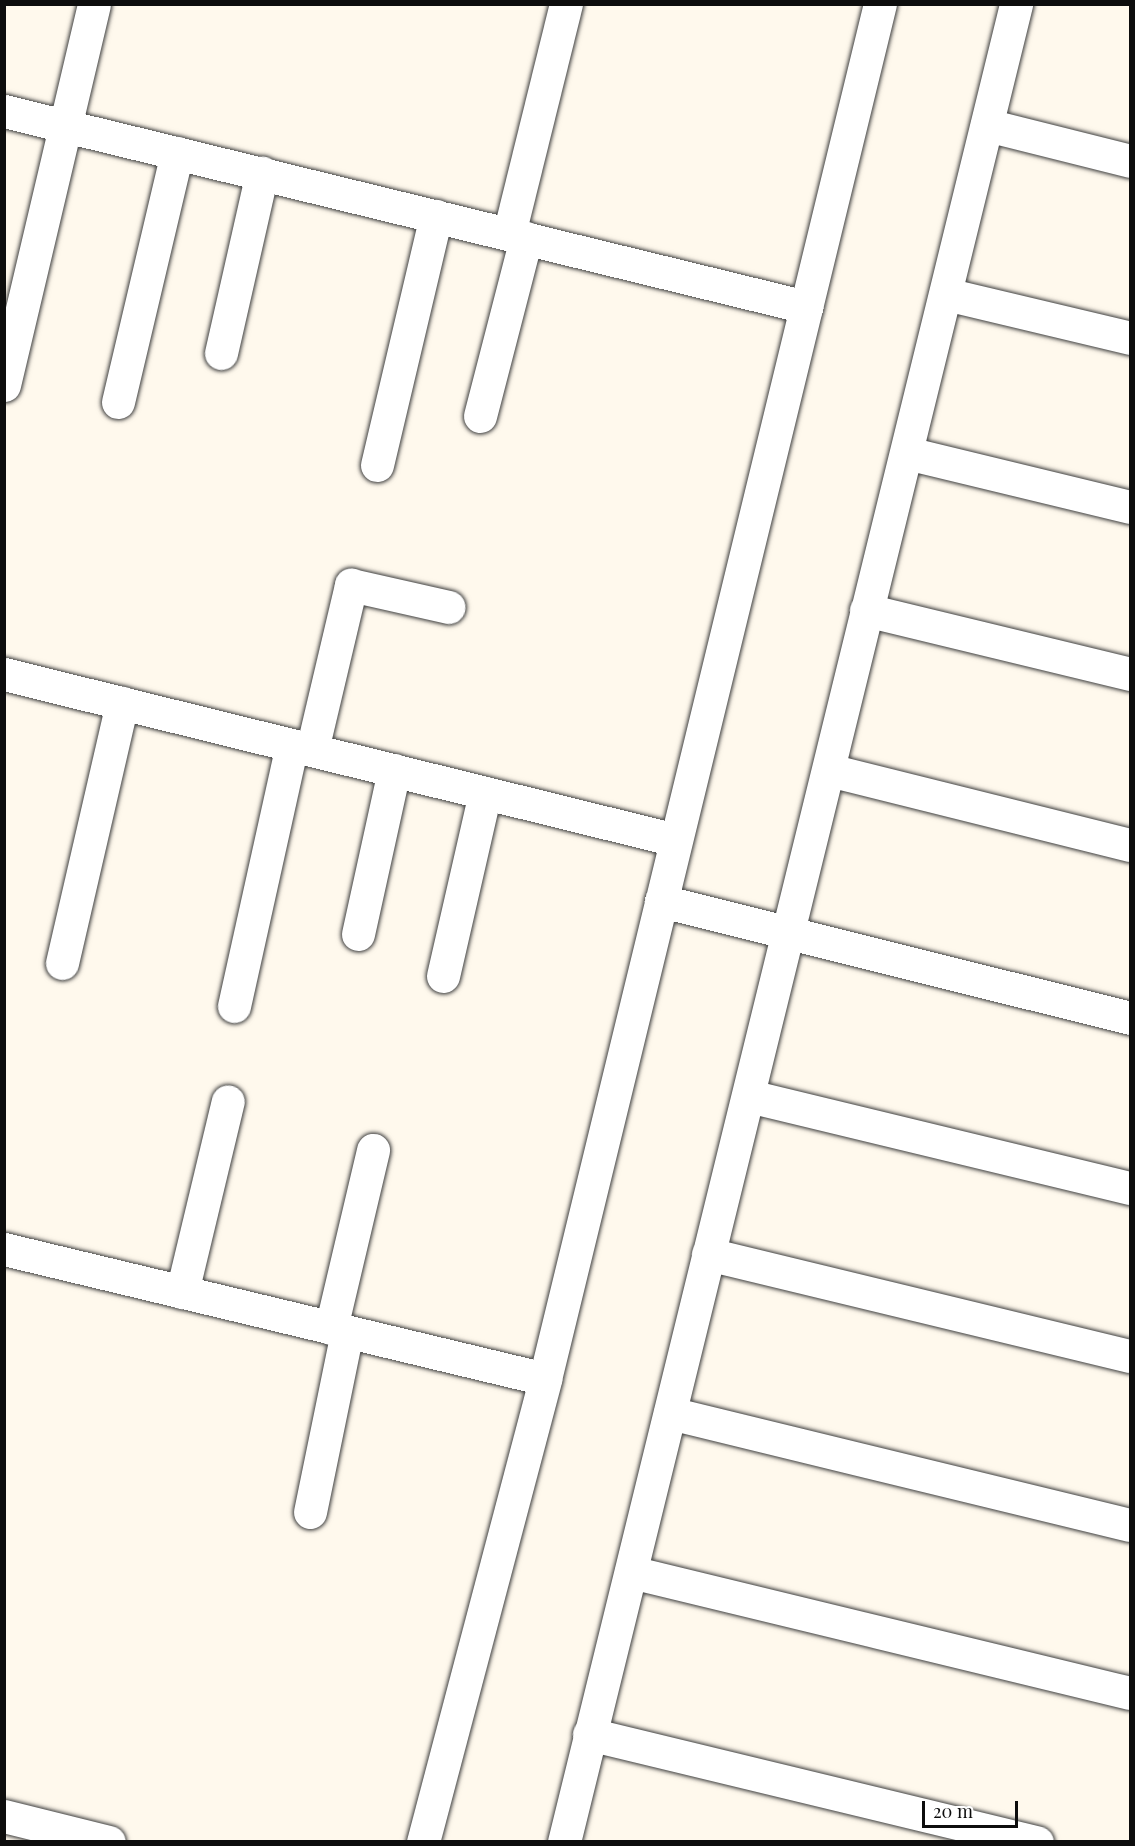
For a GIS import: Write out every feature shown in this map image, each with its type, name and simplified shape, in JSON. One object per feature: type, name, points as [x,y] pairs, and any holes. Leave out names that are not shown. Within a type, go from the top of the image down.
[{"type":"street","points":[[4,385],[13,311],[66,126],[94,4]]},
{"type":"street","points":[[480,416],[566,4]]},
{"type":"street","points":[[423,1842],[544,1379],[880,4]]},
{"type":"street","points":[[564,1842],[708,1254],[790,935],[866,610],[908,453],[1016,4]]},
{"type":"street","points":[[4,111],[806,307]]},
{"type":"street","points":[[987,125],[1131,161]]},
{"type":"street","points":[[118,402],[177,153]]},
{"type":"street","points":[[221,353],[262,173]]},
{"type":"street","points":[[377,465],[436,216]]},
{"type":"street","points":[[946,294],[1131,338]]},
{"type":"street","points":[[908,453],[1131,507]]},
{"type":"street","points":[[234,1006],[302,748],[351,585],[449,607]]},
{"type":"street","points":[[866,610],[1131,674]]},
{"type":"street","points":[[4,674],[676,840]]},
{"type":"street","points":[[62,963],[122,703]]},
{"type":"street","points":[[358,934],[394,770]]},
{"type":"street","points":[[829,770],[1131,845]]},
{"type":"street","points":[[443,976],[484,793]]},
{"type":"street","points":[[661,901],[790,935],[1131,1018]]},
{"type":"street","points":[[749,1096],[1131,1188]]},
{"type":"street","points":[[182,1292],[228,1101]]},
{"type":"street","points":[[310,1512],[339,1330],[373,1150]]},
{"type":"street","points":[[4,1249],[544,1379]]},
{"type":"street","points":[[708,1254],[1131,1356]]},
{"type":"street","points":[[670,1413],[1131,1525]]},
{"type":"street","points":[[631,1572],[1131,1693]]},
{"type":"street","points":[[590,1734],[1037,1842]]},
{"type":"street","points":[[4,1816],[49,1834],[109,1842]]}]
